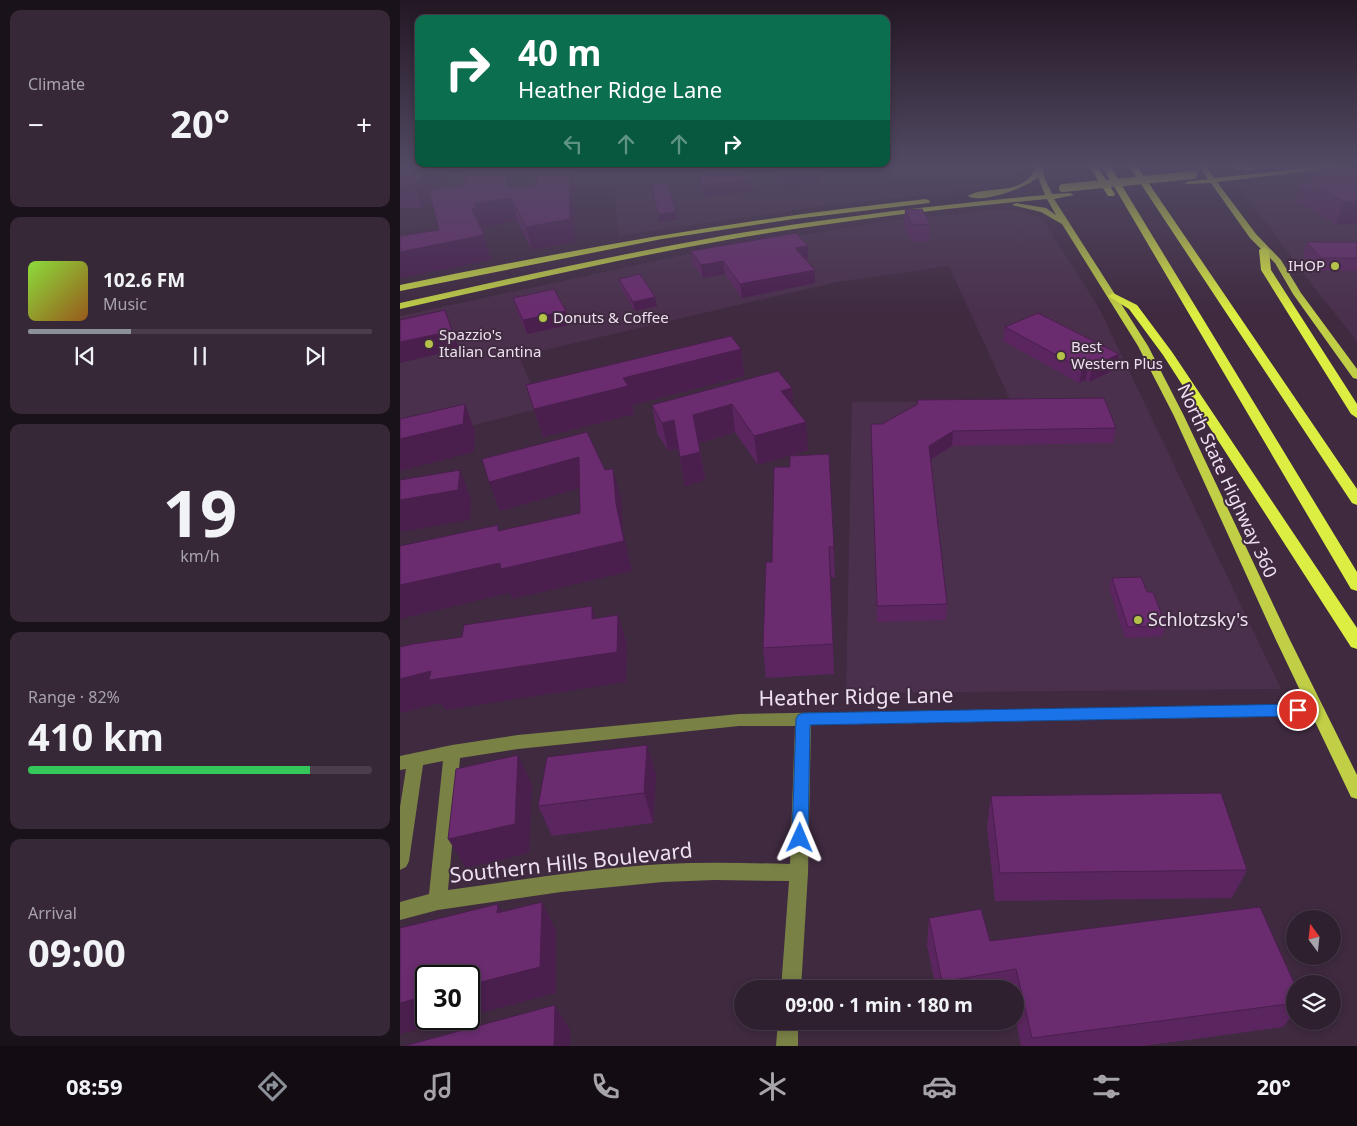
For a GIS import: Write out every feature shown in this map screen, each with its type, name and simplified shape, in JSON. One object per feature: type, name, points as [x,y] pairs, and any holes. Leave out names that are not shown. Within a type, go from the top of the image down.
[{"type":"highway","points":[[1124,215],[1132,227],[1151,243]]},
{"type":"highway","points":[[1135,215],[1357,585]]},
{"type":"highway","points":[[1166,215],[1357,500]]},
{"type":"highway","points":[[1264,250],[1266,270],[1357,414]]},
{"type":"highway","points":[[1113,296],[1133,307],[1168,354],[1357,642]]},
{"type":"main road","points":[[400,288],[652,238],[802,215]]},
{"type":"main road","points":[[400,306],[662,250],[882,215]]},
{"type":"main road","points":[[1051,215],[1065,224]]},
{"type":"main road","name":"North State Highway 360","points":[[1060,215],[1143,346],[1179,416],[1357,792]]},
{"type":"main road","points":[[1238,215],[1264,250],[1278,262],[1298,294],[1357,376]]},
{"type":"main road","points":[[652,238],[662,250]]},
{"type":"street","name":"Heather Ridge Lane","points":[[408,762],[452,752],[518,742],[670,725],[739,720],[1317,710]]},
{"type":"street","points":[[792,980],[799,873],[803,719]]},
{"type":"street","name":"Southern Hills Boulevard","points":[[438,901],[452,752]]},
{"type":"street","points":[[400,861],[408,762]]},
{"type":"street","name":"Southern Hills Boulevard","points":[[400,912],[438,901],[556,883],[671,872],[799,873]]},
{"type":"street","points":[[787,1046],[788,1030]]},
{"type":"shaded area","points":[[617,215],[762,215],[618,236]]},
{"type":"shaded area","points":[[949,215],[1032,215],[1042,218],[1099,308],[1281,689],[846,693],[852,402],[1011,402],[949,266],[837,282],[519,356],[541,408],[400,444],[400,316],[688,254],[888,221]]},
{"type":"shaded area","points":[[1260,215],[1357,215],[1357,341],[1309,281]]},
{"type":"building","points":[[435,215],[475,215],[484,235],[400,252],[400,236],[439,230]]},
{"type":"building","points":[[520,215],[570,215],[570,219],[526,227]]},
{"type":"building","points":[[907,215],[925,215],[930,224],[912,225]]},
{"type":"building","points":[[796,233],[808,246],[795,248],[815,270],[740,284],[723,261],[701,265],[691,251]]},
{"type":"building","points":[[1307,242],[1355,242],[1357,244],[1357,258],[1321,258]]},
{"type":"building","points":[[640,274],[655,297],[633,302],[619,279]]},
{"type":"building","points":[[554,289],[566,311],[523,320],[513,298]]},
{"type":"building","points":[[445,310],[452,331],[400,342],[400,320]]},
{"type":"building","points":[[1038,313],[1119,354],[1092,367],[1088,365],[1082,369],[1005,327]]},
{"type":"building","points":[[731,336],[741,349],[623,378],[628,386],[534,409],[526,385]]},
{"type":"building","points":[[778,371],[792,388],[781,391],[806,422],[754,436],[732,404],[693,415],[700,452],[680,457],[674,420],[662,423],[652,405]]},
{"type":"building","points":[[1104,398],[1116,428],[953,431],[929,446],[947,604],[877,606],[871,424],[882,424],[918,404],[917,400]]},
{"type":"building","points":[[465,404],[463,424],[400,439],[400,419]]},
{"type":"building","points":[[587,432],[605,470],[613,469],[616,504],[624,541],[501,569],[500,563],[400,585],[400,546],[498,525],[498,531],[580,513],[579,457],[489,482],[482,459]]},
{"type":"building","points":[[829,454],[834,547],[829,547],[833,644],[763,648],[766,562],[772,562],[774,467],[790,467],[790,456]]},
{"type":"building","points":[[460,470],[458,490],[400,500],[400,480]]},
{"type":"building","name":"Schlotzsky's","points":[[1141,577],[1147,592],[1153,592],[1166,626],[1128,627],[1112,578]]},
{"type":"building","points":[[592,606],[592,619],[618,615],[617,652],[429,680],[431,671],[400,679],[400,647],[462,637],[464,625]]},
{"type":"building","points":[[647,745],[644,793],[538,806],[547,757]]},
{"type":"building","points":[[518,755],[515,824],[448,839],[456,769]]},
{"type":"building","points":[[1221,793],[1247,870],[1000,873],[991,796]]},
{"type":"building","points":[[542,902],[540,967],[480,982],[480,965],[415,965],[415,999],[400,1003],[400,928],[498,904],[497,913]]},
{"type":"building","points":[[1260,907],[1291,975],[1286,975],[1286,1004],[1032,1038],[1024,1004],[1024,980],[1019,980],[1016,969],[953,980],[942,980],[929,918],[981,909],[990,941]]},
{"type":"building","points":[[555,1005],[554,1046],[404,1046],[463,1030],[480,1030],[480,1025]]},
{"type":"place","name":"IHOP","points":[[1335,266]]},
{"type":"place","name":"Donuts & Coffee","points":[[543,318]]},
{"type":"place","name":"Spazzio's Italian Cantina","points":[[429,344]]},
{"type":"place","name":"Best Western Plus","points":[[1061,356]]},
{"type":"place","name":"Schlotzsky's","points":[[1138,620]]},
{"type":"route","points":[[800,838],[803,719],[1298,710]]}]
